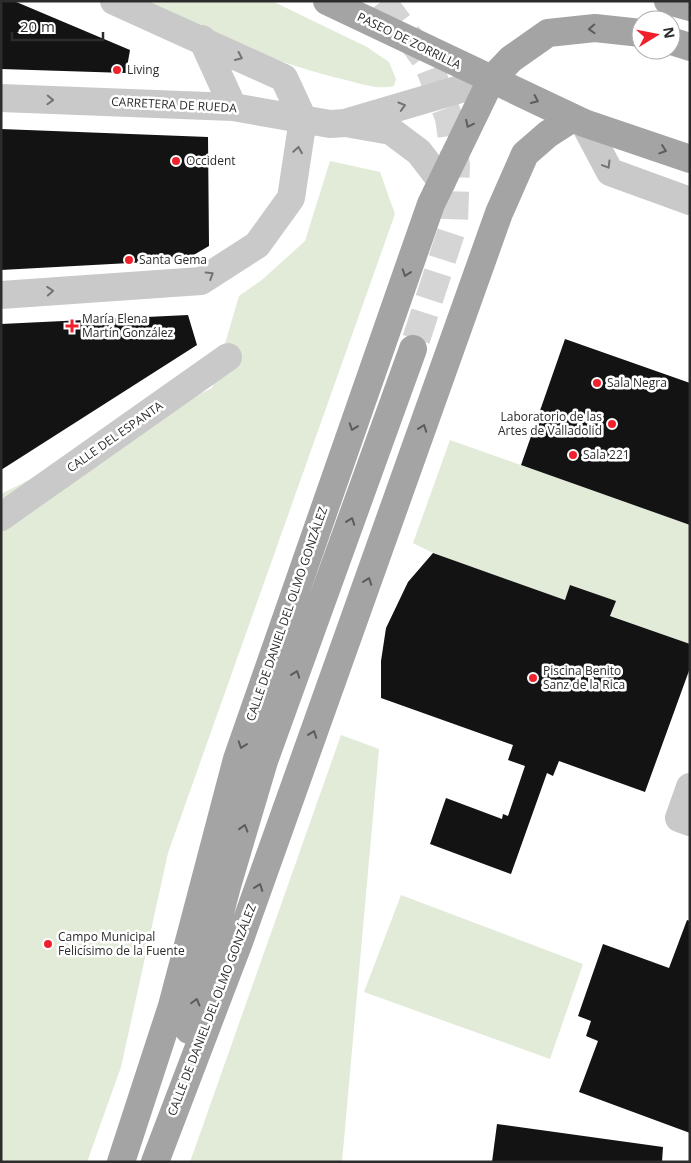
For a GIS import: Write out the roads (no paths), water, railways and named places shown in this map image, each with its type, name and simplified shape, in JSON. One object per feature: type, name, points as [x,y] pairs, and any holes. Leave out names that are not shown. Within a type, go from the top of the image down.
[{"type":"main road","name":"PASEO DE ZORRILLA","points":[[326,1],[578,120],[690,159]]},
{"type":"main road","points":[[668,1],[690,7]]},
{"type":"main road","points":[[491,80],[511,59],[548,33],[595,28],[631,32]]},
{"type":"main road","name":"CALLE DE DANIEL DEL OLMO GONZÁLEZ","points":[[120,1162],[172,1006],[237,759],[431,204],[491,80]]},
{"type":"main road","name":"CALLE DE DANIEL DEL OLMO GONZÁLEZ","points":[[155,1162],[243,932],[499,213],[525,154],[548,134],[578,120]]},
{"type":"main road","points":[[178,1101],[184,1049],[227,886],[264,761],[413,349]]},
{"type":"street","points":[[1,294],[201,281],[257,245],[291,198],[303,119],[284,78],[114,1]]},
{"type":"street","points":[[202,40],[233,107]]},
{"type":"street","name":"CARRETERA DE RUEDA","points":[[1,98],[233,107],[330,124],[345,123],[491,80]]},
{"type":"street","points":[[578,120],[610,172],[690,201]]},
{"type":"street","name":"CARRETERA DE RUEDA","points":[[345,123],[391,131],[419,152],[442,182]]},
{"type":"street","name":"CALLE DEL ESPANTA","points":[[1,517],[228,357]]},
{"type":"street","points":[[690,787],[679,818],[690,822]]},
{"type":"tunnel","points":[[382,1],[427,61],[449,118],[456,165],[454,223],[413,349]]},
{"type":"place","name":"Living","points":[[117,70]]},
{"type":"place","name":"Occident","points":[[176,161]]},
{"type":"place","name":"Santa Gema","points":[[129,260]]},
{"type":"place","name":"María Elena Martín González","points":[[72,326]]},
{"type":"place","name":"Sala Negra","points":[[597,383]]},
{"type":"place","name":"Laboratorio de las Artes de Valladolid","points":[[612,424]]},
{"type":"place","name":"Sala 221","points":[[573,455]]},
{"type":"place","name":"Piscina Benito Sanz de la Rica","points":[[533,678]]},
{"type":"place","name":"Campo Municipal Felicísimo de la Fuente","points":[[48,944]]}]
